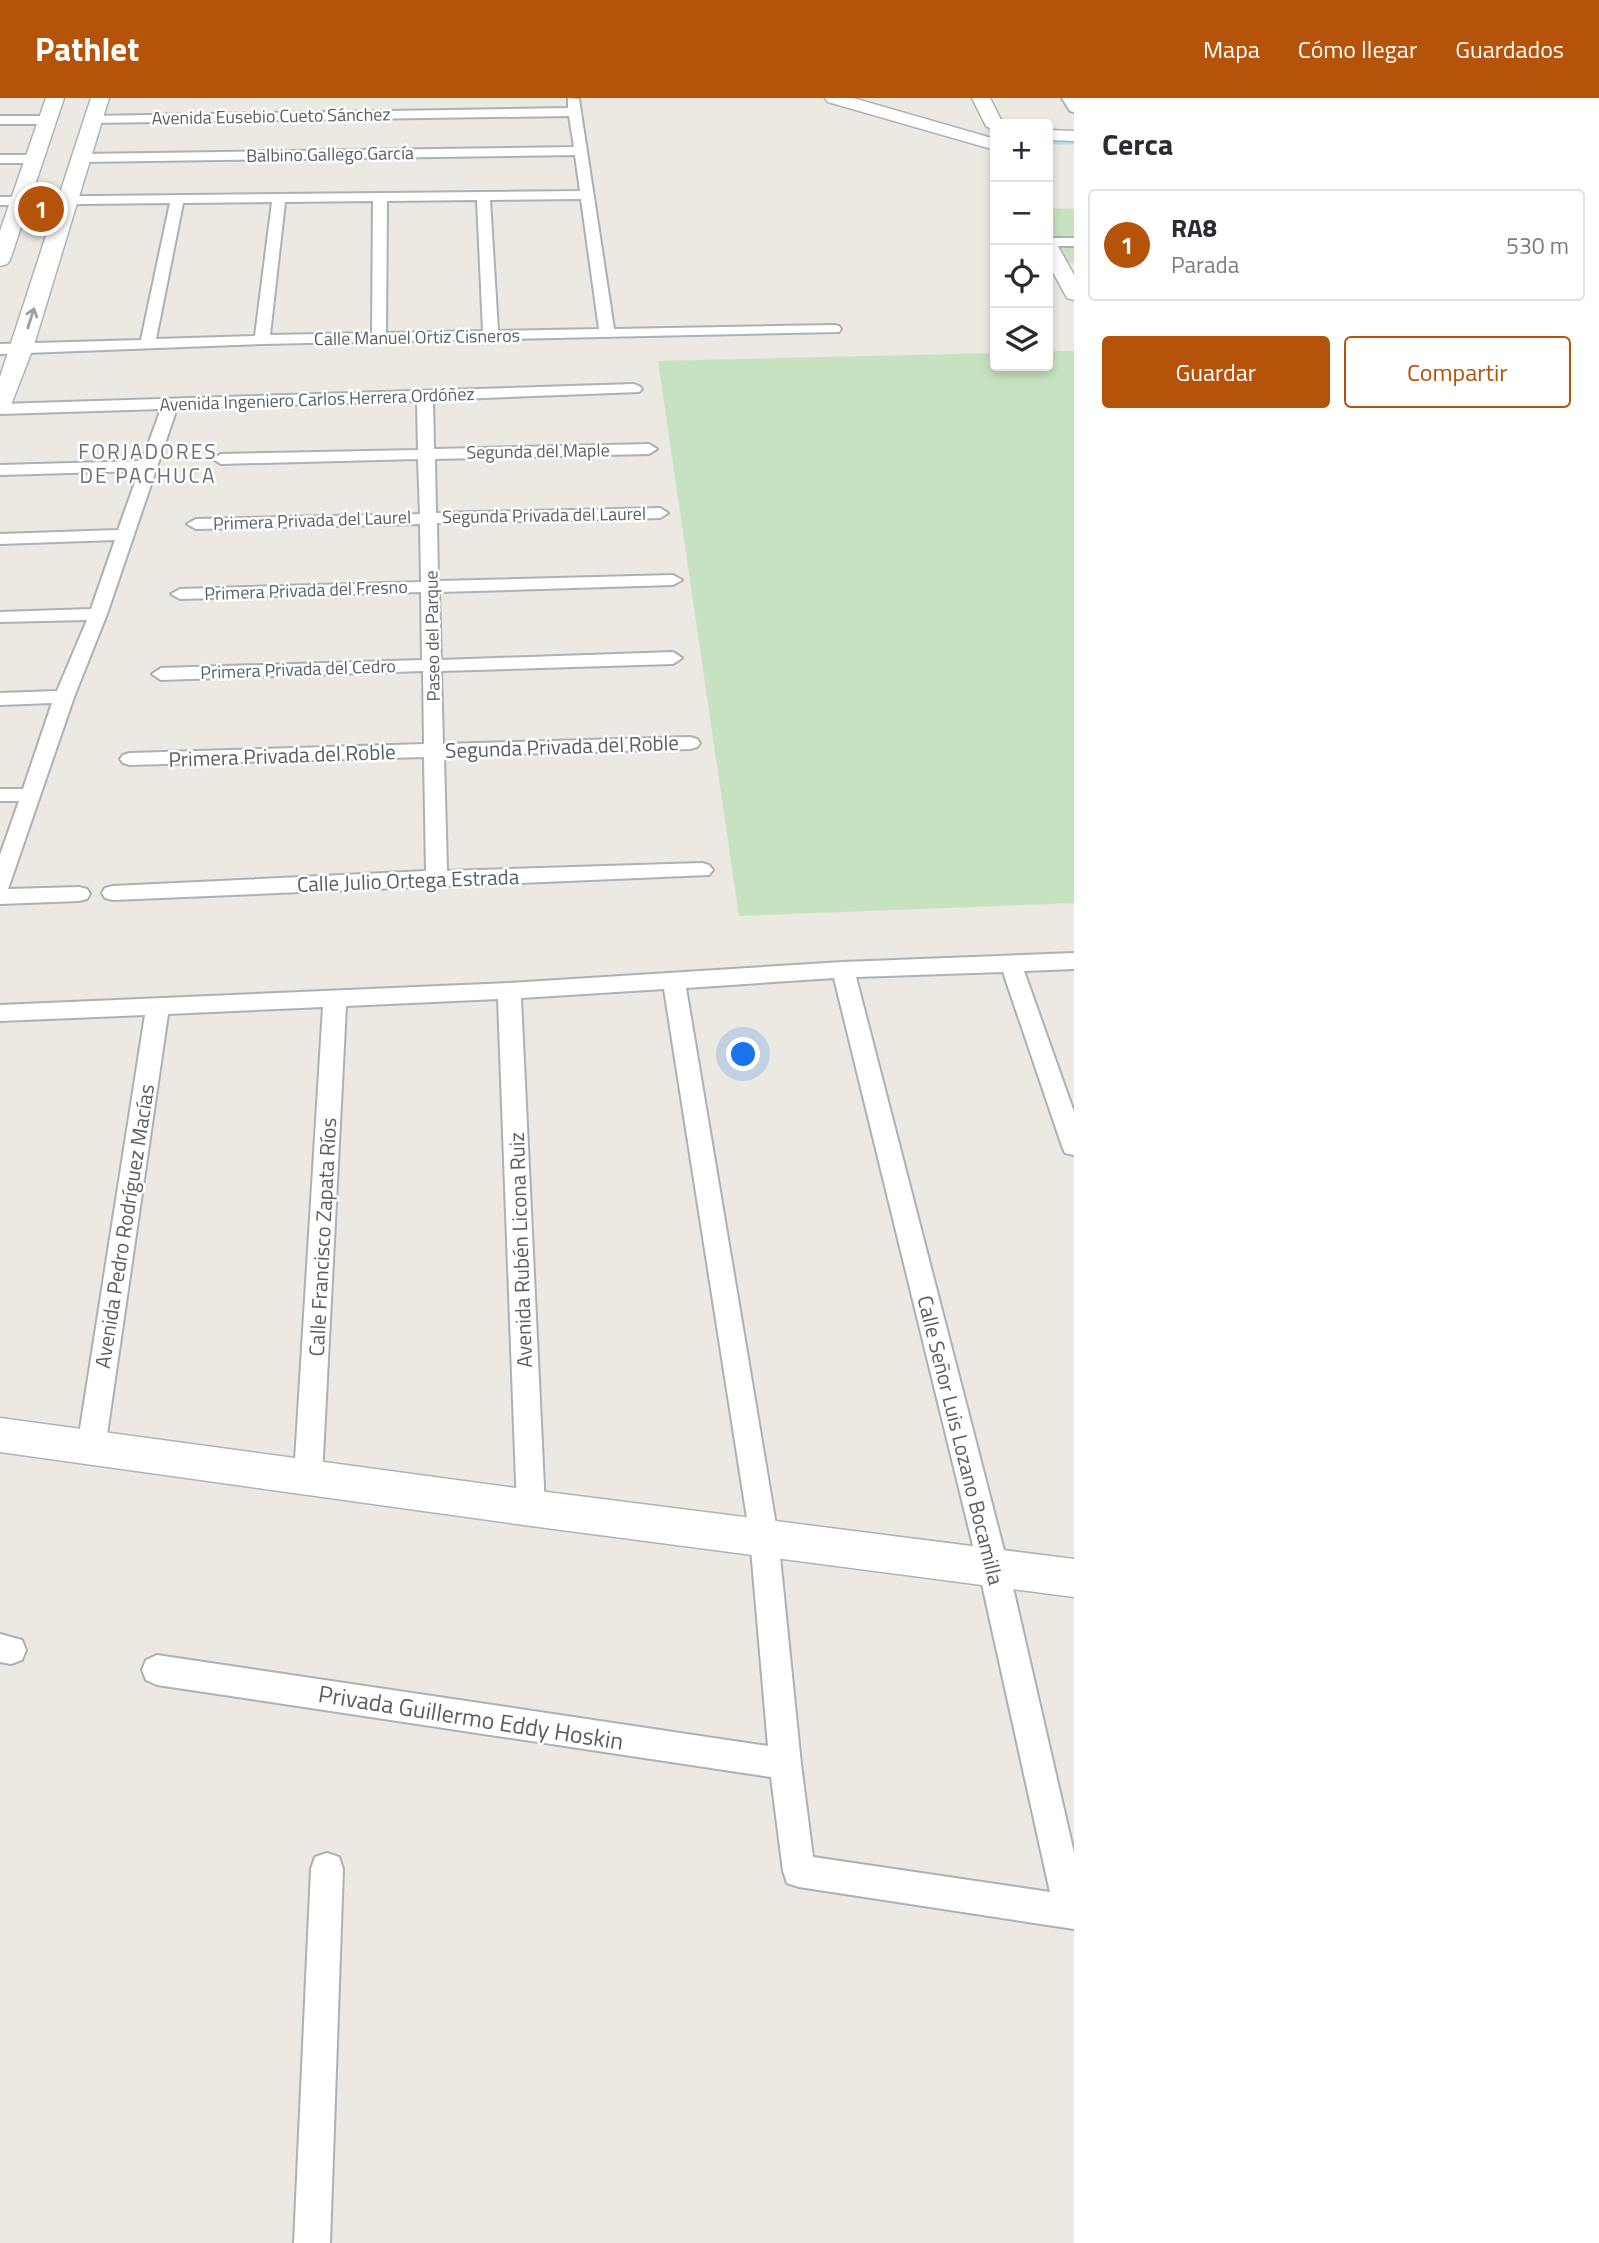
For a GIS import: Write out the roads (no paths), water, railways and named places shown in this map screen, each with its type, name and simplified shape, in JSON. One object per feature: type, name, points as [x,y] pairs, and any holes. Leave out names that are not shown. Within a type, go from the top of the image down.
[{"type":"street","points":[[0,260],[55,98]]},
{"type":"street","points":[[0,407],[22,348],[100,98]]},
{"type":"street","points":[[834,98],[990,144]]},
{"type":"street","points":[[873,98],[990,132]]},
{"type":"street","points":[[981,98],[992,119]]},
{"type":"street","points":[[1068,98],[1074,108]]},
{"type":"street","points":[[574,105],[607,334]]},
{"type":"street","name":"Avenida Eusebio Cueto Sánchez","points":[[92,119],[574,105]]},
{"type":"street","points":[[0,120],[46,120]]},
{"type":"street","points":[[1053,135],[1074,136]]},
{"type":"street","points":[[1053,149],[1074,149]]},
{"type":"street","name":"Balbino Gallego García","points":[[81,158],[579,151]]},
{"type":"street","points":[[0,159],[33,159]]},
{"type":"street","points":[[483,195],[491,335]]},
{"type":"street","points":[[0,201],[586,195]]},
{"type":"street","points":[[379,337],[380,197]]},
{"type":"street","points":[[262,340],[279,198]]},
{"type":"street","points":[[148,344],[177,200]]},
{"type":"street","points":[[1053,243],[1074,242]]},
{"type":"street","points":[[1049,245],[1074,294]]},
{"type":"street","name":"Calle Manuel Ortiz Cisneros","points":[[0,349],[379,337],[834,329]]},
{"type":"street","name":"Avenida Ingeniero Carlos Herrera Ordóñez","points":[[0,407],[170,405],[425,394],[634,389]]},
{"type":"street","name":"Paseo del Parque","points":[[425,394],[434,665],[437,878]]},
{"type":"street","points":[[0,886],[64,696],[98,614],[170,405]]},
{"type":"street","name":"Segunda del Maple","points":[[221,459],[649,449]]},
{"type":"street","points":[[0,470],[148,466]]},
{"type":"street","name":"Segunda Privada del Laurel","points":[[428,517],[660,513]]},
{"type":"street","name":"Primera Privada del Laurel","points":[[196,524],[428,517]]},
{"type":"street","points":[[0,539],[125,535]]},
{"type":"street","name":"Primera Privada del Fresno","points":[[180,594],[673,580]]},
{"type":"street","points":[[0,617],[98,614]]},
{"type":"street","name":"Primera Privada del Cedro","points":[[161,674],[673,658]]},
{"type":"street","points":[[0,699],[64,696]]},
{"type":"street","name":"Segunda Privada del Roble","points":[[434,750],[690,743]]},
{"type":"street","name":"Primera Privada del Roble","points":[[130,759],[434,750]]},
{"type":"street","points":[[0,795],[31,794]]},
{"type":"street","name":"Calle Julio Ortega Estrada","points":[[113,893],[437,878],[702,870]]},
{"type":"street","points":[[0,897],[79,894]]},
{"type":"street","points":[[0,1013],[158,1004],[509,991],[843,970],[1074,961]]},
{"type":"street","points":[[1011,964],[1074,1146]]},
{"type":"street","name":"Calle Señor Luis Lozano Bocamilla","points":[[843,970],[993,1566],[1072,1912]]},
{"type":"street","points":[[674,980],[764,1537],[785,1764],[799,1871],[1072,1912]]},
{"type":"street","name":"Avenida Rubén Licona Ruiz","points":[[509,991],[531,1508]]},
{"type":"street","name":"Calle Francisco Zapata Ríos","points":[[308,1477],[335,997]]},
{"type":"street","name":"Avenida Pedro Rodríguez Macías","points":[[91,1448],[158,1004]]},
{"type":"street","points":[[0,1435],[531,1508],[1074,1578]]},
{"type":"street","name":"Privada Guillermo Eddy Hoskin","points":[[157,1670],[785,1764]]},
{"type":"street","points":[[312,2243],[327,1870]]},
{"type":"waterway","points":[[1053,142],[1074,142]]},
{"type":"place","name":"RA8","points":[[41,209]]},
{"type":"district","name":"FORJADORES DE PACHUCA","points":[[148,463]]}]
